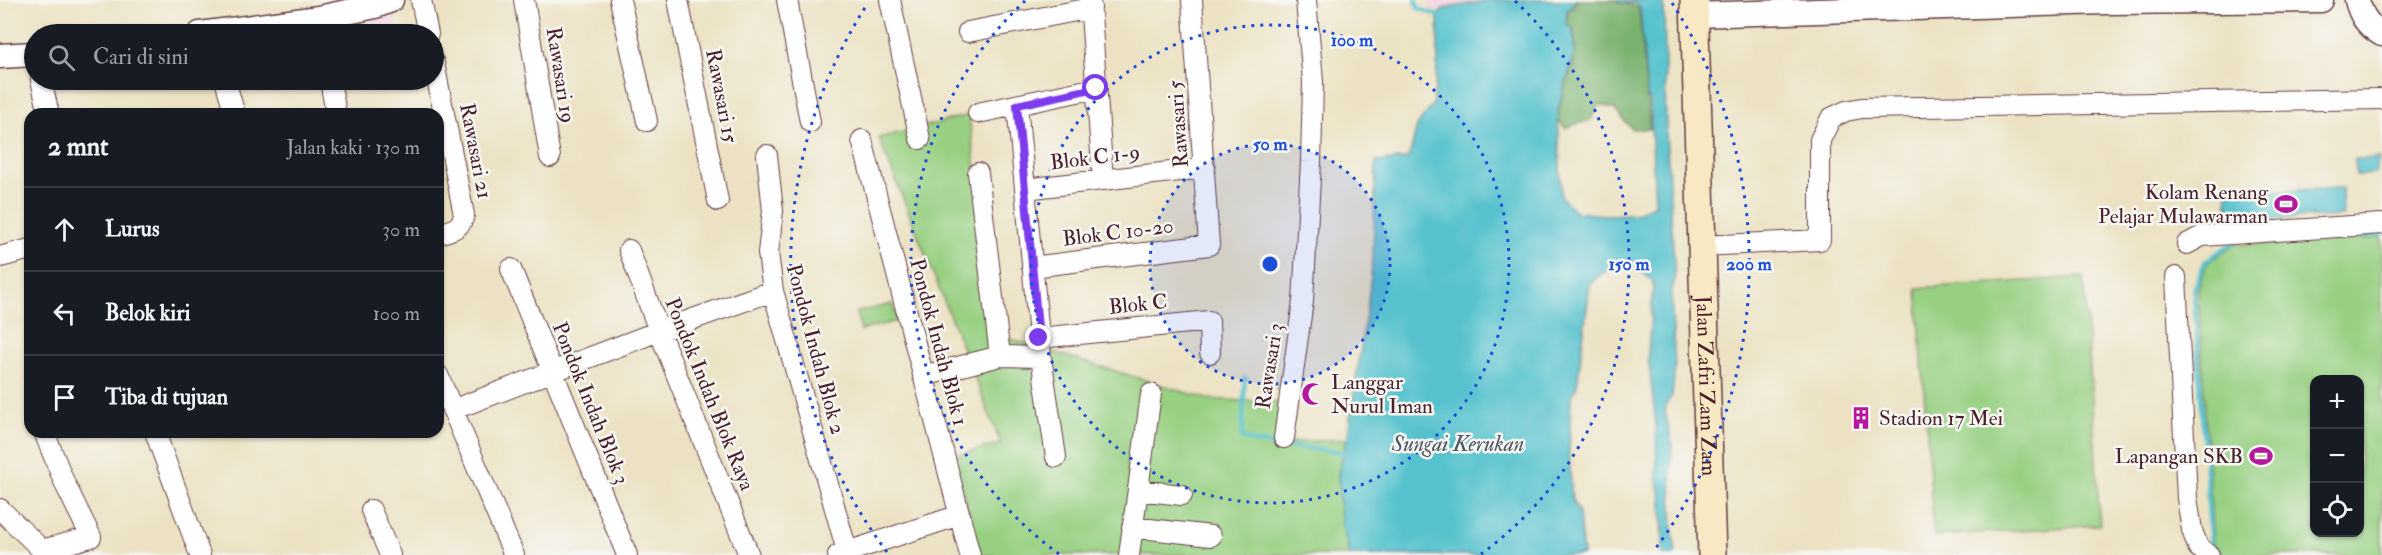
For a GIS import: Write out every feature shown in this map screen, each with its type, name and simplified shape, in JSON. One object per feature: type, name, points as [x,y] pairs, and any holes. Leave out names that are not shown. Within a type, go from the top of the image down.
[{"type":"main road","name":"Jalan Zafri Zam Zam","points":[[1694,7],[1705,401],[1712,555]]},
{"type":"street","points":[[322,24],[342,7],[391,0]]},
{"type":"street","points":[[421,0],[426,24]]},
{"type":"street","name":"Rawasari 19","points":[[524,0],[550,157]]},
{"type":"street","points":[[620,0],[647,121]]},
{"type":"street","name":"Rawasari 15","points":[[678,0],[718,201]]},
{"type":"street","points":[[787,0],[810,122]]},
{"type":"street","points":[[890,0],[920,139]]},
{"type":"street","name":"Rawasari 5","points":[[1192,0],[1209,245]]},
{"type":"street","name":"Rawasari 3","points":[[1284,438],[1303,301],[1311,162],[1313,82],[1306,0]]},
{"type":"street","points":[[1694,7],[2320,0]]},
{"type":"street","points":[[2356,0],[2360,13],[2370,27],[2382,34]]},
{"type":"street","points":[[968,32],[1091,4],[1103,180]]},
{"type":"street","points":[[0,56],[24,55]]},
{"type":"street","points":[[978,113],[1096,88]]},
{"type":"street","points":[[43,90],[48,108]]},
{"type":"street","points":[[228,90],[233,108]]},
{"type":"street","points":[[332,90],[335,108]]},
{"type":"street","name":"Rawasari 21","points":[[439,90],[443,108]]},
{"type":"street","points":[[1702,246],[1820,240],[1820,140],[1832,118],[1846,111],[1874,108],[2382,99]]},
{"type":"street","points":[[1017,105],[1040,348],[1056,457]]},
{"type":"street","name":"Rawasari 21","points":[[444,113],[464,214],[461,224],[456,229],[444,232]]},
{"type":"street","name":"Pondok Indah Blok 1","points":[[862,140],[970,555]]},
{"type":"street","name":"Pondok Indah Blok 2","points":[[766,155],[773,204],[768,253],[773,291],[842,553]]},
{"type":"street","name":"Blok C 1-9","points":[[1025,189],[1205,168]]},
{"type":"street","points":[[978,174],[1000,356]]},
{"type":"street","points":[[2187,244],[2202,236],[2382,224]]},
{"type":"street","name":"Blok C 10-20","points":[[1032,267],[1209,245]]},
{"type":"street","name":"Pondok Indah Blok Raya","points":[[629,250],[658,331],[749,555]]},
{"type":"street","points":[[0,257],[24,251]]},
{"type":"street","name":"Pondok Indah Blok 3","points":[[511,269],[627,555]]},
{"type":"street","points":[[2176,277],[2187,498],[2198,547],[2209,555]]},
{"type":"street","points":[[452,410],[658,331],[773,291]]},
{"type":"street","name":"Blok C","points":[[1040,348],[1209,321],[1210,353]]},
{"type":"street","points":[[923,376],[1040,348]]},
{"type":"street","points":[[444,390],[514,555]]},
{"type":"street","points":[[1129,555],[1151,394]]},
{"type":"street","points":[[0,509],[42,550],[91,537],[65,484],[46,438]]},
{"type":"street","points":[[157,438],[200,555]]},
{"type":"street","points":[[1138,490],[1182,495]]},
{"type":"street","points":[[371,510],[390,555]]},
{"type":"street","points":[[842,553],[960,515]]},
{"type":"street","points":[[1132,527],[1211,536]]},
{"type":"shaded area","points":[[1429,0],[1488,0],[1431,10]]},
{"type":"shaded area","points":[[395,12],[397,24],[372,24],[371,18]]},
{"type":"green space","points":[[1578,0],[1616,0],[1621,4],[1639,8],[1650,129],[1632,129],[1614,109],[1599,104],[1591,120],[1565,128],[1558,120],[1561,100],[1575,53],[1574,29],[1567,23],[1568,11]]},
{"type":"green space","points":[[969,115],[997,335],[1207,399],[1285,403],[1281,443],[1347,439],[1338,474],[1341,521],[1350,555],[980,555],[954,462],[957,455],[1001,444],[879,138]]},
{"type":"green space","name":"Lapangan SKB","points":[[2382,238],[2382,555],[2224,555],[2213,544],[2198,289],[2207,263],[2234,245]]},
{"type":"green space","points":[[2084,277],[2100,525],[1934,536],[1917,288]]},
{"type":"green space","points":[[893,304],[897,321],[861,330],[856,312]]},
{"type":"water","name":"Sungai Kerukan","points":[[1490,0],[1577,0],[1567,10],[1566,24],[1573,29],[1575,52],[1558,110],[1561,196],[1576,212],[1604,215],[1635,214],[1655,204],[1650,102],[1647,95],[1640,7],[1634,3],[1620,3],[1617,0],[1664,0],[1666,131],[1675,278],[1671,294],[1675,366],[1672,396],[1667,402],[1665,411],[1672,444],[1673,536],[1676,551],[1674,555],[1663,555],[1662,499],[1657,477],[1656,426],[1648,355],[1653,284],[1652,280],[1644,274],[1627,268],[1619,268],[1604,273],[1590,285],[1577,385],[1571,399],[1569,455],[1572,500],[1579,512],[1583,555],[1350,555],[1341,521],[1338,474],[1347,439],[1369,294],[1373,256],[1376,162],[1409,158],[1417,126],[1433,104],[1438,58],[1438,16],[1443,9]]},
{"type":"water","points":[[2379,158],[2376,174],[2356,175],[2355,159]]},
{"type":"water","name":"Kolam Renang Pelajar Mulawarman","points":[[2342,188],[2343,216],[2229,221],[2227,193]]},
{"type":"waterway","points":[[1416,0],[1418,8],[1442,17]]},
{"type":"waterway","points":[[2289,240],[2382,235]]},
{"type":"waterway","points":[[2220,555],[2211,547],[2194,290],[2205,262],[2232,243],[2236,243]]},
{"type":"waterway","points":[[1245,378],[1242,438],[1258,443],[1349,453]]},
{"type":"place","name":"Kolam Renang Pelajar Mulawarman","points":[[2286,204]]},
{"type":"place","name":"Langgar Nurul Iman","points":[[1313,394]]},
{"type":"place","name":"Stadion 17 Mei","points":[[1861,418]]},
{"type":"place","name":"Lapangan SKB","points":[[2261,456]]},
{"type":"route","points":[[1039,338],[1017,105],[1096,88]]}]
